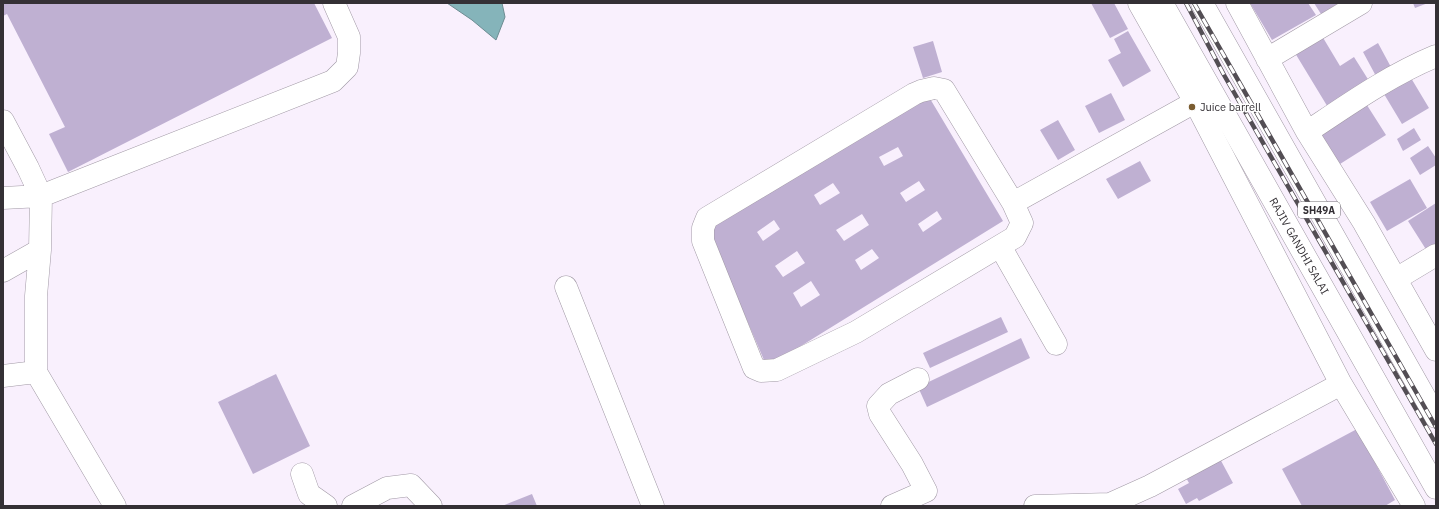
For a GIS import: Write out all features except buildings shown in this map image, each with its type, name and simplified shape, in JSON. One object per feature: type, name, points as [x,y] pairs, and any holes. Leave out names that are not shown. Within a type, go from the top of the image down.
[{"type":"street","points":[[3,198],[41,196],[334,81],[348,67],[349,37],[334,3]]},
{"type":"street","points":[[1138,3],[1195,102],[1341,384],[1414,506]]},
{"type":"street","name":"RAJIV GANDHI SALAI","points":[[1162,3],[1436,488]]},
{"type":"street","name":"SH49A","points":[[1202,3],[1436,417]]},
{"type":"street","points":[[1237,3],[1307,132],[1364,223],[1436,350]]},
{"type":"street","points":[[1267,59],[1361,3]]},
{"type":"street","points":[[1307,132],[1367,93],[1436,56]]},
{"type":"street","points":[[934,88],[944,90],[1014,203],[1022,223],[1015,237],[856,332],[777,370],[761,371],[754,368],[703,241],[702,228],[707,218],[914,94],[934,88]]},
{"type":"street","points":[[1014,203],[1195,102]]},
{"type":"street","points":[[3,121],[41,196],[40,250],[36,296],[36,372],[115,506]]},
{"type":"street","points":[[1000,246],[1056,344]]},
{"type":"street","points":[[3,271],[40,250]]},
{"type":"street","points":[[1396,279],[1436,255]]},
{"type":"street","points":[[566,287],[653,506]]},
{"type":"street","points":[[3,376],[36,372]]},
{"type":"street","points":[[892,506],[931,498],[912,464],[880,414],[878,406],[889,394],[918,378]]},
{"type":"street","points":[[1035,506],[1110,504],[1150,486],[1341,384]]},
{"type":"street","points":[[302,474],[309,494],[326,506]]},
{"type":"street","points":[[353,506],[387,488],[411,484],[431,506]]},
{"type":"water","points":[[447,3],[502,3],[505,17],[496,40],[472,20]]},
{"type":"railway","points":[[1186,3],[1224,75],[1436,444]]},
{"type":"railway","points":[[1194,3],[1436,427]]},
{"type":"place","name":"Juice barrell","points":[[1192,107]]}]
